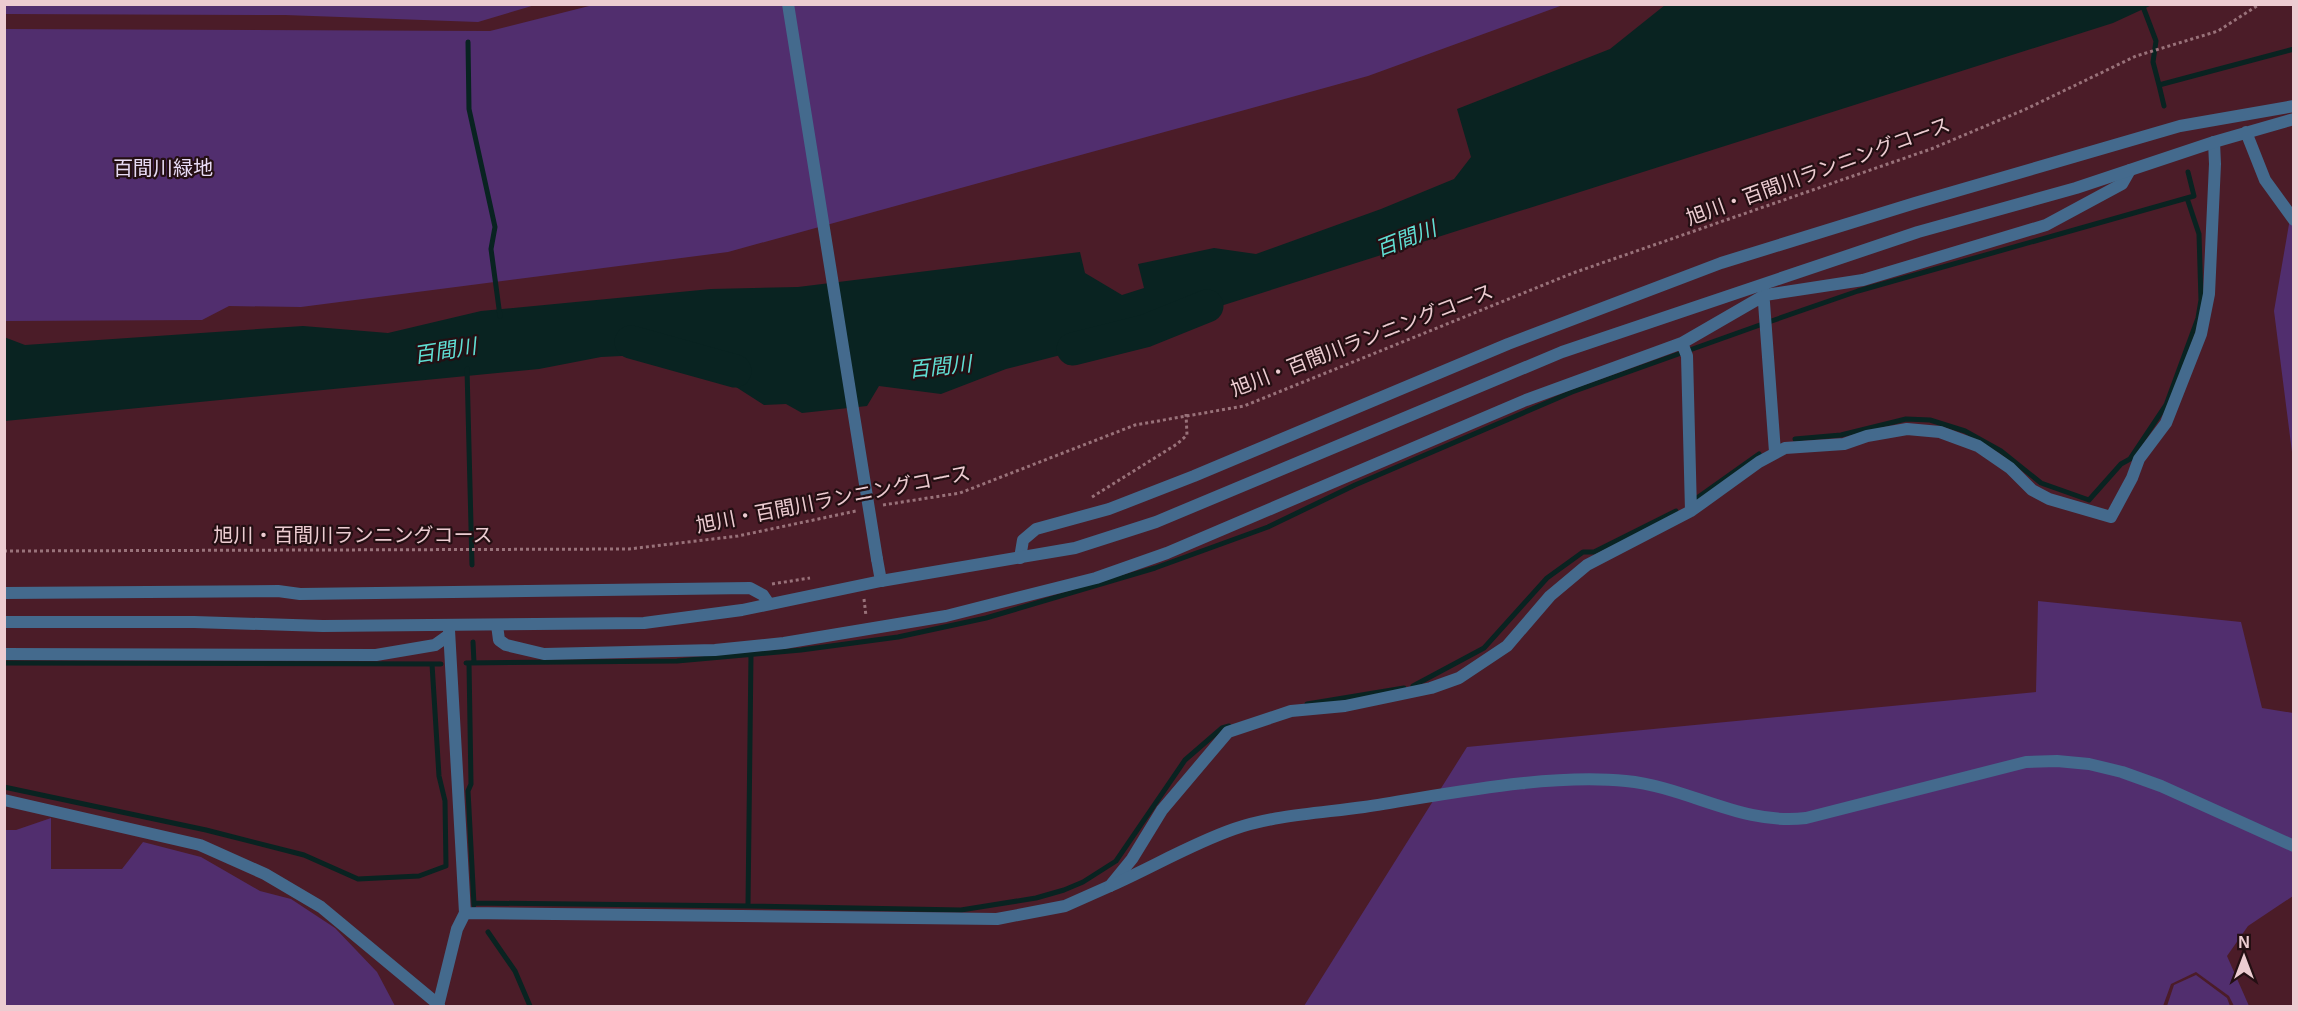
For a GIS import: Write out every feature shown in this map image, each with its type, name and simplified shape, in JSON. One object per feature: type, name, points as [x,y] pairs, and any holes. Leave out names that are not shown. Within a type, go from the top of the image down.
[{"type":"street","points":[[788,4],[881,581]]},
{"type":"street","points":[[1020,558],[1023,540],[1036,529],[1108,509],[1183,480],[1508,344],[1721,263],[1915,202],[2180,126],[2294,106]]},
{"type":"street","points":[[4,622],[449,630],[497,625],[644,623],[769,604],[881,581],[1075,548],[1156,522],[1562,352],[1763,289],[1918,232],[2076,188],[2214,142],[2294,119]]},
{"type":"street","points":[[2246,132],[2265,180],[2294,220]]},
{"type":"street","points":[[1110,886],[1132,859],[1162,810],[1228,732],[1291,711],[1345,706],[1431,688],[1458,678],[1507,646],[1550,596],[1587,565],[1691,511],[1775,452],[1785,448],[1844,444],[1867,436],[1924,428],[1978,446],[2010,468],[2032,490],[2049,499],[2111,517],[2139,459],[2166,423],[2181,391],[2207,314],[2216,164],[2214,142]]},
{"type":"street","points":[[497,625],[499,640],[506,645],[544,654],[715,650],[868,630],[992,606],[1096,578],[1167,553],[1526,400],[1684,349],[1763,289],[1863,280],[2046,225],[2122,184],[2130,170]]},
{"type":"street","points":[[1763,289],[1775,452]]},
{"type":"street","points":[[1684,349],[1691,511]]},
{"type":"street","points":[[4,592],[278,591],[300,594],[750,588],[763,595],[769,604]]},
{"type":"street","points":[[4,654],[376,655],[435,645],[449,630]]},
{"type":"street","points":[[4,800],[200,845],[265,873],[321,907],[439,1006],[457,929],[465,913],[449,630]]},
{"type":"street","points":[[465,913],[997,919],[1065,906],[1234,828],[1266,821],[1446,795],[1590,778],[1629,781],[1758,818],[1784,821],[1806,818],[2026,762],[2089,764],[2122,772],[2160,786],[2294,846]]},
{"type":"path","name":"旭川・百間川ランニングコース","points":[[883,505],[960,493],[1135,425],[1186,414],[1244,406],[1573,273],[1931,149],[2146,53],[2218,31],[2260,4]]},
{"type":"path","points":[[1087,500],[1177,444],[1187,435],[1186,414]]},
{"type":"path","name":"旭川・百間川ランニングコース","points":[[4,551],[629,549],[670,546],[738,536],[860,510]]},
{"type":"path","points":[[863,594],[867,624]]},
{"type":"green space","points":[[5,4],[535,5],[478,22],[285,15],[5,14]]},
{"type":"green space","name":"百間川緑地","points":[[597,4],[1563,5],[1368,76],[728,252],[301,307],[229,306],[202,320],[5,321],[4,29],[490,31]]},
{"type":"green space","points":[[2293,201],[2293,460],[2274,311]]},
{"type":"green space","points":[[2038,601],[2241,622],[2262,708],[2293,713],[2293,896],[2248,926],[2227,956],[2249,1006],[2234,1006],[2229,996],[2196,972],[2171,984],[2163,1006],[1304,1006],[1467,747],[2036,692]]},
{"type":"green space","points":[[51,818],[51,869],[122,869],[143,842],[201,857],[260,891],[291,899],[335,928],[377,972],[395,1006],[5,1006],[5,830],[16,830]]},
{"type":"green space","points":[[2196,975],[2227,998],[2230,1006],[2167,1006],[2174,985]]},
{"type":"water","points":[[1665,5],[2152,5],[2113,23],[1088,348],[1006,369],[941,394],[879,386],[867,406],[802,413],[786,404],[764,405],[683,353],[601,357],[539,369],[5,421],[4,337],[25,345],[303,326],[388,333],[481,311],[711,289],[798,287],[1080,252],[1085,273],[1122,295],[1144,288],[1138,264],[1214,248],[1256,254],[1381,209],[1454,179],[1471,157],[1457,109],[1610,49]]},
{"type":"waterway","points":[[2142,4],[2156,41],[2153,62],[2159,85]]},
{"type":"waterway","points":[[468,42],[469,109],[495,227],[491,249],[500,316]]},
{"type":"waterway","points":[[2164,106],[2159,85],[2294,49]]},
{"type":"waterway","points":[[466,663],[677,661],[801,650],[898,637],[986,618],[1155,568],[1268,527],[1355,485],[1572,392],[1757,326],[1858,291],[2194,196],[2188,172]]},
{"type":"waterway","points":[[1795,439],[1841,435],[1906,419],[1930,420],[1965,431],[2001,451],[2041,483],[2089,500],[2121,464],[2130,459],[2166,405],[2198,318],[2201,300],[2199,234],[2187,198]]},
{"type":"waterway","name":"百間川","points":[[1073,349],[1145,331],[1207,306]]},
{"type":"waterway","name":"百間川","points":[[631,342],[735,371]]},
{"type":"waterway","points":[[467,369],[472,565]]},
{"type":"waterway","points":[[1697,498],[1759,454]]},
{"type":"waterway","points":[[1413,686],[1484,648],[1547,578],[1583,552],[1594,552],[1676,511]]},
{"type":"waterway","points":[[473,642],[474,663]]},
{"type":"waterway","points":[[474,903],[748,906],[751,654]]},
{"type":"waterway","points":[[4,663],[441,664]]},
{"type":"waterway","points":[[469,663],[471,784],[468,791],[474,905]]},
{"type":"waterway","points":[[4,787],[206,830],[304,855],[358,879],[419,876],[446,866],[445,801],[439,776],[432,664]]},
{"type":"waterway","points":[[1307,704],[1404,688]]},
{"type":"waterway","points":[[748,906],[961,910],[1036,898],[1064,890],[1083,882],[1116,861],[1185,760],[1222,728],[1229,726]]},
{"type":"waterway","points":[[488,932],[515,971],[530,1006]]}]
